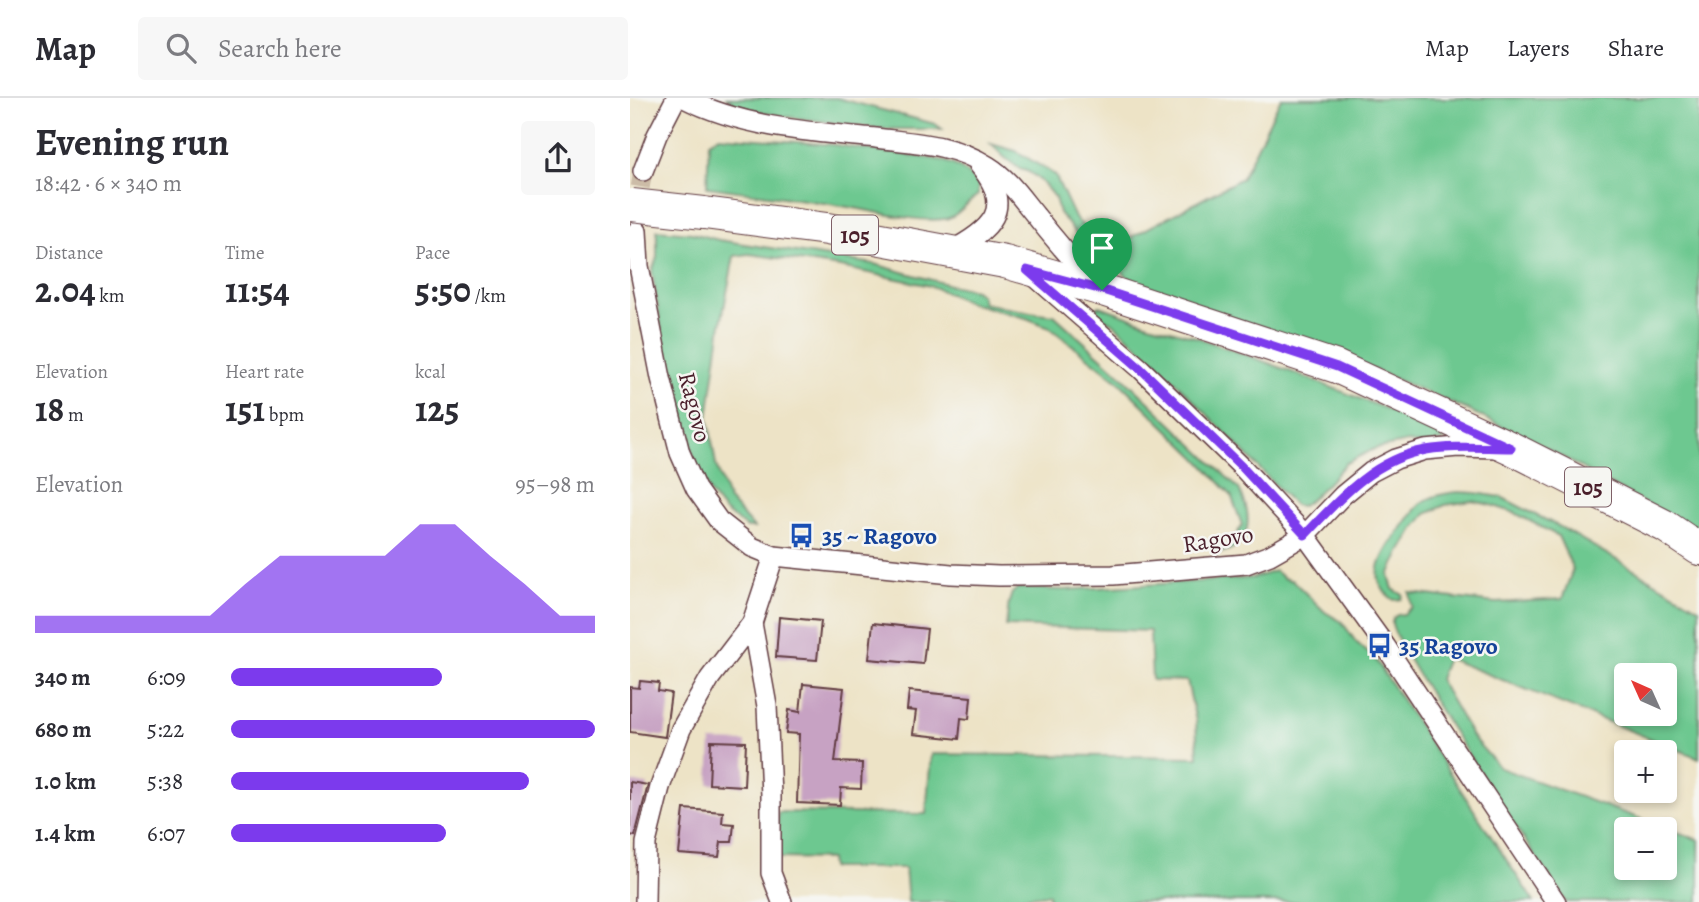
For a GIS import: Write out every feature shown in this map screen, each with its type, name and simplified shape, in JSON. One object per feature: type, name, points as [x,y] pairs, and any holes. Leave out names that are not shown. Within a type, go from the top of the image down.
[{"type":"main road","name":"105","points":[[634,218],[704,213],[827,229],[1005,262],[1102,290],[1337,367],[1511,448],[1665,526],[1699,550]]},
{"type":"street","points":[[643,171],[676,98]]},
{"type":"street","points":[[684,98],[738,119],[787,129],[936,145],[971,156],[991,167],[1018,192],[1076,265],[1102,290]]},
{"type":"street","points":[[949,252],[976,237],[996,212],[996,193],[990,179],[971,156]]},
{"type":"street","name":"Ragovo","points":[[634,218],[639,266],[680,453],[696,489],[719,521],[752,547],[774,556],[963,575],[1052,577],[1114,575],[1246,564],[1270,555],[1305,535],[1343,495],[1371,472],[1396,459],[1425,450],[1458,447],[1511,448]]},
{"type":"street","points":[[1027,270],[1150,377],[1242,467],[1305,535],[1386,647],[1556,902]]},
{"type":"street","points":[[645,902],[638,843],[681,729],[710,678],[752,623],[774,556]]},
{"type":"street","points":[[752,623],[767,706],[771,873],[782,902]]},
{"type":"green space","points":[[727,98],[837,98],[935,124],[942,129],[883,129],[780,116],[734,104]]},
{"type":"green space","points":[[1281,98],[1699,98],[1699,534],[1546,448],[1468,410],[1365,366],[1140,287],[1105,258],[1088,248],[1059,213],[1055,198],[1041,181],[1020,169],[991,144],[1016,151],[1055,175],[1075,218],[1096,239],[1124,241],[1242,178]]},
{"type":"green space","points":[[719,136],[836,145],[941,160],[970,175],[978,184],[978,195],[953,216],[933,220],[707,187],[709,142]]},
{"type":"green space","points":[[657,230],[692,233],[719,240],[874,264],[975,290],[981,295],[983,303],[1054,315],[1239,489],[1248,518],[1244,536],[1239,544],[1219,553],[1233,541],[1242,525],[1231,495],[1117,380],[1049,327],[971,303],[931,286],[840,267],[749,254],[734,256],[708,417],[716,465],[728,499],[754,528],[747,528],[724,511],[710,493],[696,466],[666,357],[652,272],[657,257]]},
{"type":"green space","points":[[1100,306],[1271,364],[1397,413],[1451,438],[1424,445],[1408,442],[1374,449],[1346,463],[1302,506],[1294,505],[1154,360],[1113,323],[1092,309]]},
{"type":"green space","points":[[1459,492],[1501,497],[1562,528],[1699,608],[1699,758],[1677,749],[1677,740],[1654,740],[1618,726],[1677,726],[1677,663],[1614,663],[1614,724],[1447,658],[1439,679],[1473,738],[1500,768],[1635,817],[1614,817],[1614,880],[1677,880],[1677,832],[1699,840],[1699,902],[1566,902],[1415,669],[1392,622],[1395,616],[1404,614],[1412,607],[1410,593],[1496,603],[1562,599],[1573,569],[1558,536],[1515,513],[1472,501],[1445,505],[1426,514],[1399,554],[1389,575],[1393,589],[1403,595],[1402,599],[1394,600],[1380,583],[1378,574],[1384,556],[1413,512],[1426,500]]},
{"type":"green space","points":[[1275,571],[1283,578],[1293,581],[1325,612],[1342,622],[1356,642],[1375,659],[1534,902],[1049,902],[1049,894],[977,902],[908,902],[905,868],[831,868],[830,859],[778,858],[778,812],[926,814],[931,754],[1198,757],[1196,721],[1187,681],[1152,680],[1150,631],[1006,626],[1012,593],[1018,588],[1064,590],[1253,578]]},
{"type":"building","points":[[779,617],[821,621],[817,660],[776,657]]},
{"type":"building","points":[[873,623],[927,629],[923,664],[869,659]]},
{"type":"building","points":[[640,681],[659,683],[658,691],[671,693],[665,737],[630,732],[630,687],[639,688]]},
{"type":"building","points":[[803,684],[844,688],[835,762],[862,763],[861,789],[841,788],[840,805],[797,803],[799,734],[786,733],[789,710],[800,712]]},
{"type":"building","points":[[909,691],[971,697],[969,719],[961,718],[959,739],[913,734],[916,711],[907,710]]},
{"type":"building","points":[[711,741],[746,742],[744,786],[709,784]]},
{"type":"building","points":[[630,782],[648,785],[635,836],[630,835]]},
{"type":"building","points":[[684,809],[723,812],[722,823],[734,824],[732,842],[721,842],[719,857],[679,854]]},
{"type":"tunnel","points":[[637,216],[643,171]]},
{"type":"place","name":"35 ~ Ragovo","points":[[802,536]]},
{"type":"place","name":"35 Ragovo","points":[[1379,646]]},
{"type":"route","points":[[1027,270],[1102,290],[1337,367],[1511,448],[1458,447],[1425,450],[1396,459],[1371,472],[1343,495],[1305,535],[1194,419],[1027,270]]}]
